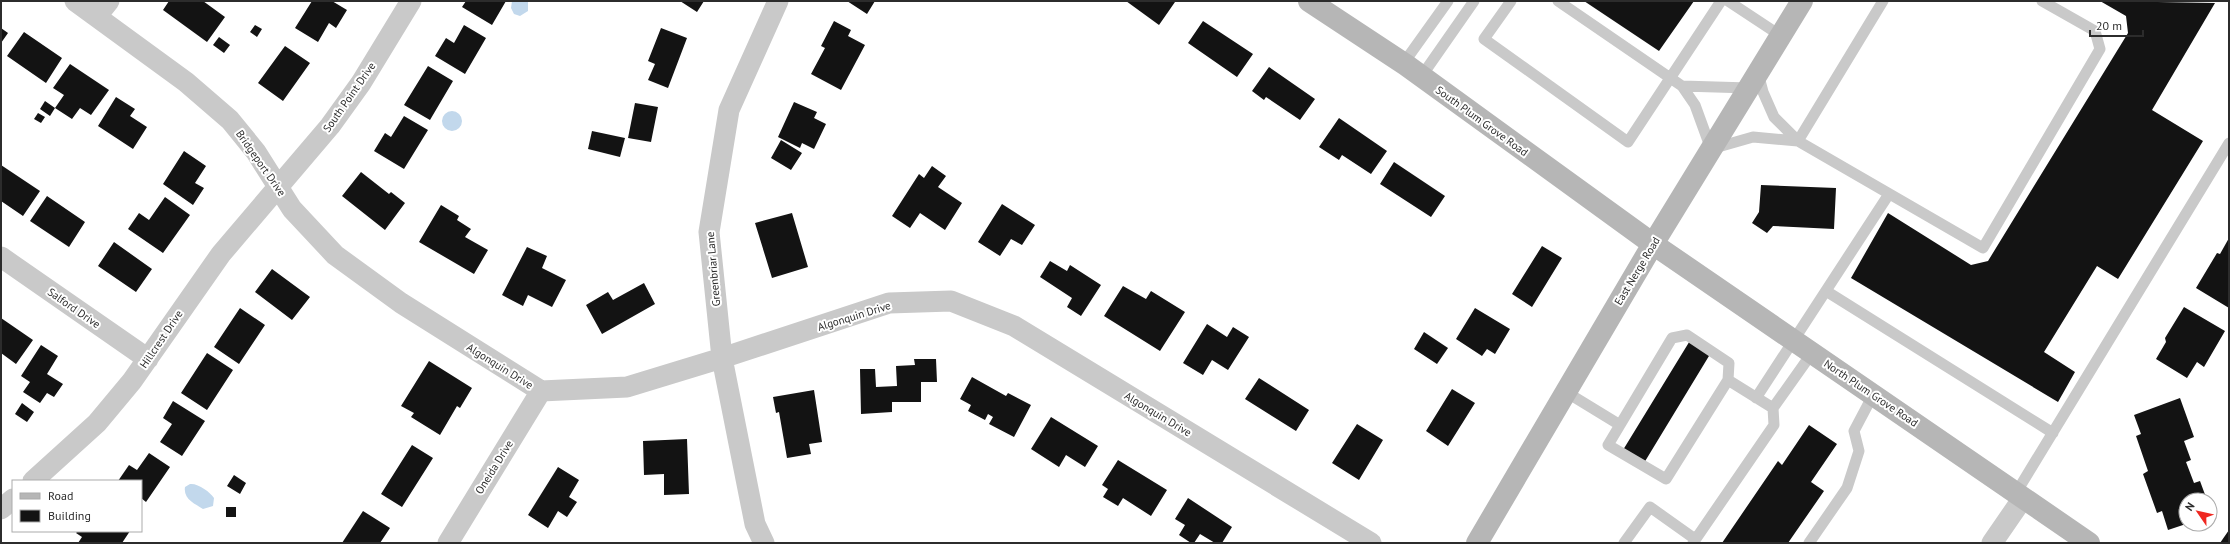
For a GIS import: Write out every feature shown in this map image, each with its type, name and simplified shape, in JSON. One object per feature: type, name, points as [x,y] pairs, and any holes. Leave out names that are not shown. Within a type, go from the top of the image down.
[{"type":"street","name":"Bridgeport Drive","points":[[75,1],[103,8],[230,120],[256,152],[292,209],[335,255],[401,303]]},
{"type":"street","name":"South Point Drive","points":[[278,188],[330,126],[361,83],[412,1]]},
{"type":"street","name":"Greenbriar Lane","points":[[764,543],[755,524],[722,358],[709,232],[729,110],[778,1]]},
{"type":"street","name":"South Plum Grove Road","points":[[1309,1],[1422,77],[1653,244]]},
{"type":"street","name":"East Nerge Road","points":[[1480,542],[1653,244],[1802,1]]},
{"type":"street","name":"Hillcrest Drive","points":[[34,480],[97,423],[132,381],[221,254],[278,188]]},
{"type":"street","name":"North Plum Grove Road","points":[[1653,244],[2089,543]]},
{"type":"street","name":"Salford Drive","points":[[1,257],[148,359]]},
{"type":"street","name":"Algonquin Drive","points":[[401,303],[541,391],[627,387],[889,304],[952,301],[1014,326],[1371,543]]},
{"type":"street","name":"Oneida Drive","points":[[448,543],[541,391]]},
{"type":"street","points":[[1992,543],[2019,495]]},
{"type":"street","points":[[1,509],[12,500]]},
{"type":"lane","points":[[1403,64],[1448,1]]},
{"type":"lane","points":[[1422,77],[1474,1]]},
{"type":"lane","points":[[1511,1],[1484,39],[1628,142],[1672,78],[1721,1]]},
{"type":"lane","points":[[1558,1],[1682,86],[1695,105],[1711,149],[1753,137],[1798,141]]},
{"type":"lane","points":[[1728,1],[1781,36]]},
{"type":"lane","points":[[1798,141],[1883,1]]},
{"type":"lane","points":[[1682,86],[1753,80],[1763,92],[1774,117],[1798,141],[1984,248],[2100,49],[2095,31],[2042,1]]},
{"type":"lane","points":[[2019,495],[2053,433],[2229,143]]},
{"type":"lane","points":[[1756,398],[1795,341],[1889,194]]},
{"type":"lane","points":[[1826,292],[2053,433]]},
{"type":"lane","points":[[1687,335],[1729,362],[1728,380],[1666,479],[1608,445],[1672,338],[1687,335]]},
{"type":"lane","points":[[1624,543],[1650,507],[1694,541],[1774,425],[1773,408],[1812,353]]},
{"type":"lane","points":[[1728,380],[1773,408]]},
{"type":"lane","points":[[1566,392],[1620,425]]},
{"type":"lane","points":[[1809,543],[1847,488],[1859,451],[1854,431],[1873,395]]},
{"type":"water","points":[[512,1],[528,1],[528,11],[520,16],[514,14],[511,8]]},
{"type":"water","points":[[452,111],[459,114],[462,121],[459,128],[452,131],[445,128],[442,121],[445,114]]},
{"type":"water","points":[[190,484],[200,486],[210,493],[214,498],[213,506],[203,509],[190,501],[186,495],[185,487]]},
{"type":"building","points":[[169,1],[203,1],[225,17],[207,42],[163,10]]},
{"type":"building","points":[[312,1],[332,1],[347,10],[336,28],[329,23],[318,42],[295,28]]},
{"type":"building","points":[[466,1],[506,1],[492,25],[462,7]]},
{"type":"building","points":[[680,1],[704,1],[697,12]]},
{"type":"building","points":[[847,1],[875,1],[867,14]]},
{"type":"building","points":[[1126,1],[1173,1],[1175,2],[1159,25]]},
{"type":"building","points":[[1584,1],[1694,1],[1659,51]]},
{"type":"building","points":[[2100,1],[2215,3],[2152,110],[2203,141],[2118,279],[2097,266],[2044,352],[2075,372],[2058,402],[1851,278],[1888,213],[1971,265],[1988,261],[2128,33],[2126,16]]},
{"type":"building","points":[[834,21],[851,30],[848,36],[865,45],[841,90],[811,74],[825,48],[821,46]]},
{"type":"building","points":[[1203,21],[1253,54],[1237,77],[1188,43]]},
{"type":"building","points":[[255,25],[262,29],[257,37],[250,32]]},
{"type":"building","points":[[464,25],[486,38],[465,74],[435,56],[446,38],[454,43]]},
{"type":"building","points":[[1,28],[8,33],[1,43]]},
{"type":"building","points":[[661,28],[687,38],[668,88],[648,80],[655,64],[648,61]]},
{"type":"building","points":[[24,32],[62,58],[46,83],[7,56]]},
{"type":"building","points":[[219,37],[230,45],[224,53],[213,45]]},
{"type":"building","points":[[285,46],[310,63],[283,101],[258,83]]},
{"type":"building","points":[[70,64],[109,90],[91,115],[80,108],[72,119],[55,108],[64,95],[53,88]]},
{"type":"building","points":[[428,66],[453,81],[430,120],[404,105]]},
{"type":"building","points":[[1269,67],[1315,99],[1300,120],[1266,97],[1264,100],[1252,91]]},
{"type":"building","points":[[116,97],[135,109],[130,116],[147,127],[133,149],[98,126]]},
{"type":"building","points":[[45,101],[55,108],[50,116],[40,109]]},
{"type":"building","points":[[794,102],[817,112],[814,118],[826,124],[814,149],[802,143],[800,148],[778,137]]},
{"type":"building","points":[[635,103],[658,107],[651,142],[628,138]]},
{"type":"building","points":[[38,113],[45,117],[41,123],[34,119]]},
{"type":"building","points":[[404,116],[428,130],[404,169],[374,151],[385,133],[391,137]]},
{"type":"building","points":[[1339,118],[1387,151],[1371,174],[1342,155],[1339,160],[1319,147]]},
{"type":"building","points":[[592,131],[625,138],[620,157],[588,149]]},
{"type":"building","points":[[781,140],[802,153],[791,170],[771,158]]},
{"type":"building","points":[[184,151],[206,166],[195,183],[204,188],[193,205],[163,184]]},
{"type":"building","points":[[1394,162],[1445,196],[1431,217],[1380,184]]},
{"type":"building","points":[[1,165],[40,191],[23,216],[1,201]]},
{"type":"building","points":[[932,166],[946,176],[938,187],[962,203],[945,230],[920,213],[910,228],[892,216],[919,174],[924,178]]},
{"type":"building","points":[[361,172],[389,194],[391,192],[405,203],[385,230],[342,196]]},
{"type":"building","points":[[1761,185],[1836,188],[1834,229],[1773,226],[1767,233],[1752,223],[1759,212]]},
{"type":"building","points":[[47,196],[85,222],[69,247],[30,221]]},
{"type":"building","points":[[165,197],[190,215],[163,253],[128,229],[139,213],[149,220]]},
{"type":"building","points":[[1002,204],[1035,225],[1022,245],[1011,239],[1000,256],[978,242]]},
{"type":"building","points":[[441,205],[459,216],[457,220],[471,229],[465,237],[488,250],[474,274],[419,242]]},
{"type":"building","points":[[792,213],[808,267],[772,278],[755,223]]},
{"type":"building","points":[[2229,238],[2229,308],[2196,288],[2217,253],[2220,254]]},
{"type":"building","points":[[114,242],[152,269],[136,292],[98,266]]},
{"type":"building","points":[[1542,246],[1562,258],[1532,307],[1512,294]]},
{"type":"building","points":[[527,247],[547,256],[542,268],[566,280],[552,307],[528,295],[523,306],[502,295]]},
{"type":"building","points":[[1050,261],[1067,271],[1070,265],[1101,285],[1081,316],[1067,307],[1072,298],[1040,277]]},
{"type":"building","points":[[272,269],[310,297],[292,320],[255,292]]},
{"type":"building","points":[[644,283],[655,304],[602,334],[586,305],[608,292],[613,300]]},
{"type":"building","points":[[1123,286],[1146,299],[1151,291],[1185,312],[1160,351],[1104,316]]},
{"type":"building","points":[[2184,307],[2225,331],[2204,367],[2197,362],[2187,378],[2156,359],[2166,342],[2165,338]]},
{"type":"building","points":[[240,308],[265,325],[239,364],[214,347]]},
{"type":"building","points":[[1475,308],[1510,329],[1495,354],[1487,349],[1482,356],[1456,339]]},
{"type":"building","points":[[1,318],[33,340],[16,364],[1,353]]},
{"type":"building","points":[[1207,324],[1227,337],[1233,327],[1249,337],[1228,370],[1212,360],[1203,375],[1183,363]]},
{"type":"building","points":[[1424,332],[1448,348],[1437,364],[1414,349]]},
{"type":"building","points":[[1691,339],[1712,351],[1644,463],[1623,450]]},
{"type":"building","points":[[41,345],[58,356],[47,374],[63,384],[54,397],[47,393],[40,403],[23,392],[30,382],[21,376]]},
{"type":"building","points":[[207,353],[233,370],[207,410],[181,393]]},
{"type":"building","points":[[914,359],[936,359],[937,382],[921,382],[921,402],[892,402],[892,412],[861,414],[860,369],[875,369],[876,387],[897,386],[896,366],[915,365]]},
{"type":"building","points":[[429,361],[472,388],[460,408],[457,406],[440,435],[411,417],[414,413],[401,406]]},
{"type":"building","points":[[972,377],[1006,396],[1008,393],[1031,405],[1014,437],[989,424],[993,417],[988,414],[985,420],[968,411],[971,405],[960,399]]},
{"type":"building","points":[[1259,378],[1309,410],[1296,431],[1245,399]]},
{"type":"building","points":[[1452,389],[1475,403],[1448,446],[1426,431]]},
{"type":"building","points":[[814,390],[822,442],[809,444],[811,454],[787,458],[779,412],[776,413],[773,397]]},
{"type":"building","points":[[2180,398],[2194,437],[2184,441],[2191,460],[2186,462],[2194,483],[2200,481],[2204,492],[2178,492],[2178,527],[2168,530],[2162,511],[2157,513],[2143,474],[2148,471],[2136,436],[2141,434],[2134,415]]},
{"type":"building","points":[[173,401],[205,421],[182,456],[160,442],[172,424],[163,418]]},
{"type":"building","points":[[22,403],[34,412],[27,422],[15,414]]},
{"type":"building","points":[[1051,417],[1098,446],[1085,467],[1066,455],[1059,467],[1031,449]]},
{"type":"building","points":[[1357,424],[1383,440],[1359,480],[1332,463]]},
{"type":"building","points":[[1809,425],[1837,444],[1811,482],[1824,491],[1788,543],[1722,543],[1778,461],[1782,465]]},
{"type":"building","points":[[687,439],[689,494],[664,495],[664,474],[644,475],[643,441]]},
{"type":"building","points":[[412,445],[433,458],[402,507],[381,494]]},
{"type":"building","points":[[149,453],[170,467],[146,502],[142,499],[142,480],[119,480],[129,465],[137,470]]},
{"type":"building","points":[[1118,460],[1167,490],[1151,516],[1123,498],[1118,506],[1103,497],[1108,489],[1102,485]]},
{"type":"building","points":[[558,467],[579,480],[569,497],[577,502],[567,517],[558,511],[548,528],[528,515]]},
{"type":"building","points":[[234,475],[246,483],[240,494],[227,486]]},
{"type":"building","points":[[1188,498],[1232,527],[1222,543],[1215,543],[1200,534],[1194,543],[1191,543],[1179,535],[1185,525],[1175,519]]},
{"type":"building","points":[[226,507],[236,507],[236,517],[226,517]]},
{"type":"building","points":[[363,511],[390,528],[380,543],[342,543]]},
{"type":"building","points":[[2229,530],[2229,543],[2220,543]]},
{"type":"building","points":[[129,532],[122,543],[78,543],[82,537],[76,533]]}]
